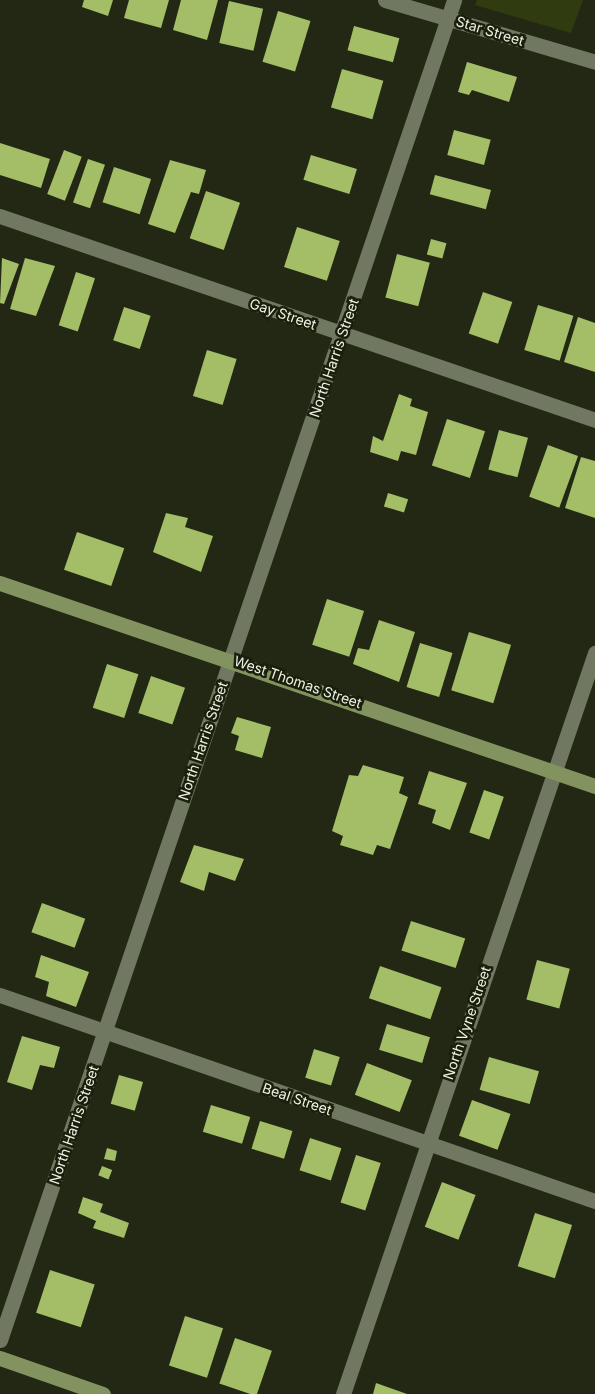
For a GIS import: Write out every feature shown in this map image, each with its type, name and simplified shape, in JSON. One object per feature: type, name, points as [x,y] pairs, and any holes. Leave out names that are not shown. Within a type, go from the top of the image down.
[{"type":"main road","name":"West Thomas Street","points":[[0,583],[231,659],[595,786]]},
{"type":"main road","points":[[0,1358],[103,1394]]},
{"type":"street","name":"Star Street","points":[[385,0],[595,62]]},
{"type":"street","name":"North Harris Street","points":[[0,1340],[106,1033],[454,0]]},
{"type":"street","name":"Gay Street","points":[[0,216],[342,335],[595,420]]},
{"type":"street","name":"North Vyne Street","points":[[343,1394],[552,771],[595,653]]},
{"type":"street","name":"Beal Street","points":[[0,995],[595,1201]]},
{"type":"green space","points":[[477,0],[583,0],[571,33],[475,5]]},
{"type":"building","points":[[84,0],[113,0],[108,16],[82,7]]},
{"type":"building","points":[[129,0],[169,0],[161,28],[124,18]]},
{"type":"building","points":[[181,0],[218,0],[207,40],[173,30]]},
{"type":"building","points":[[229,1],[263,9],[253,51],[219,43]]},
{"type":"building","points":[[278,11],[311,21],[295,72],[263,62]]},
{"type":"building","points":[[354,26],[399,38],[393,62],[348,50]]},
{"type":"building","points":[[467,62],[517,77],[509,102],[472,90],[469,95],[458,92]]},
{"type":"building","points":[[342,69],[383,81],[372,119],[331,107]]},
{"type":"building","points":[[454,130],[491,140],[484,165],[447,155]]},
{"type":"building","points":[[0,143],[50,159],[41,188],[0,175]]},
{"type":"building","points":[[64,150],[82,157],[65,201],[47,194]]},
{"type":"building","points":[[311,155],[357,169],[349,194],[303,180]]},
{"type":"building","points":[[88,159],[105,165],[90,208],[73,202]]},
{"type":"building","points":[[170,160],[206,170],[199,194],[191,192],[175,233],[148,224]]},
{"type":"building","points":[[114,167],[151,179],[140,214],[103,202]]},
{"type":"building","points":[[435,175],[491,190],[486,209],[430,194]]},
{"type":"building","points":[[206,191],[240,203],[224,250],[190,238]]},
{"type":"building","points":[[297,227],[340,241],[327,281],[284,267]]},
{"type":"building","points":[[431,239],[446,243],[442,259],[427,254]]},
{"type":"building","points":[[397,254],[430,263],[418,306],[385,297]]},
{"type":"building","points":[[2,258],[19,264],[4,304],[0,303]]},
{"type":"building","points":[[25,258],[55,266],[36,316],[10,309]]},
{"type":"building","points":[[76,272],[95,278],[78,331],[59,325]]},
{"type":"building","points":[[483,292],[512,302],[498,344],[469,334]]},
{"type":"building","points":[[538,305],[573,316],[560,361],[524,350]]},
{"type":"building","points":[[124,307],[151,316],[140,349],[113,340]]},
{"type":"building","points":[[578,317],[595,323],[595,372],[564,362]]},
{"type":"building","points":[[207,350],[237,359],[223,405],[193,396]]},
{"type":"building","points":[[399,394],[412,399],[410,406],[428,412],[416,455],[401,451],[398,461],[370,452],[373,436],[383,441]]},
{"type":"building","points":[[447,419],[485,431],[470,478],[432,466]]},
{"type":"building","points":[[499,430],[528,438],[517,477],[488,470]]},
{"type":"building","points":[[548,445],[578,456],[559,508],[529,497]]},
{"type":"building","points":[[581,457],[595,461],[595,518],[565,508]]},
{"type":"building","points":[[388,493],[408,499],[404,513],[384,506]]},
{"type":"building","points":[[166,513],[188,518],[185,527],[213,536],[201,572],[153,552]]},
{"type":"building","points":[[77,532],[124,548],[111,586],[64,570]]},
{"type":"building","points":[[327,599],[364,611],[349,657],[312,645]]},
{"type":"building","points":[[379,620],[415,632],[399,682],[353,664],[358,648],[369,650]]},
{"type":"building","points":[[469,632],[511,645],[493,703],[451,690]]},
{"type":"building","points":[[420,643],[453,653],[439,697],[407,687]]},
{"type":"building","points":[[107,664],[138,674],[124,718],[93,708]]},
{"type":"building","points":[[151,676],[185,688],[172,725],[138,713]]},
{"type":"building","points":[[237,717],[271,727],[262,758],[235,750],[239,736],[231,733]]},
{"type":"building","points":[[363,765],[404,777],[399,793],[408,797],[390,849],[377,845],[373,855],[340,845],[343,836],[332,831],[349,775],[358,776]]},
{"type":"building","points":[[429,771],[467,783],[450,830],[432,823],[436,810],[418,804]]},
{"type":"building","points":[[484,790],[504,797],[489,839],[469,833]]},
{"type":"building","points":[[194,845],[244,859],[235,881],[209,872],[204,891],[180,882]]},
{"type":"building","points":[[42,903],[85,919],[75,948],[31,932]]},
{"type":"building","points":[[411,921],[465,939],[456,968],[401,950]]},
{"type":"building","points":[[41,955],[89,972],[76,1007],[46,996],[49,982],[35,977]]},
{"type":"building","points":[[537,960],[570,969],[559,1008],[526,1000]]},
{"type":"building","points":[[380,966],[441,987],[430,1019],[369,998]]},
{"type":"building","points":[[387,1024],[430,1037],[422,1063],[379,1050]]},
{"type":"building","points":[[22,1036],[60,1047],[54,1068],[40,1065],[32,1090],[7,1082]]},
{"type":"building","points":[[314,1049],[340,1057],[331,1086],[305,1078]]},
{"type":"building","points":[[489,1057],[539,1071],[530,1104],[480,1090]]},
{"type":"building","points":[[367,1063],[412,1080],[400,1112],[355,1095]]},
{"type":"building","points":[[119,1075],[143,1082],[135,1111],[111,1104]]},
{"type":"building","points":[[472,1100],[511,1114],[498,1150],[459,1136]]},
{"type":"building","points":[[211,1105],[250,1117],[242,1144],[203,1132]]},
{"type":"building","points":[[260,1121],[293,1131],[284,1159],[252,1149]]},
{"type":"building","points":[[310,1138],[341,1148],[331,1181],[299,1170]]},
{"type":"building","points":[[107,1148],[117,1151],[115,1161],[104,1159]]},
{"type":"building","points":[[356,1155],[381,1163],[365,1211],[341,1203]]},
{"type":"building","points":[[102,1166],[112,1170],[108,1179],[98,1175]]},
{"type":"building","points":[[442,1182],[476,1195],[458,1240],[425,1227]]},
{"type":"building","points":[[83,1197],[103,1204],[100,1212],[129,1223],[124,1238],[93,1228],[96,1221],[78,1213]]},
{"type":"building","points":[[535,1213],[572,1225],[555,1278],[518,1266]]},
{"type":"building","points":[[50,1270],[95,1285],[81,1327],[36,1313]]},
{"type":"building","points":[[185,1316],[223,1328],[207,1378],[169,1365]]},
{"type":"building","points":[[235,1338],[272,1351],[257,1394],[250,1394],[219,1383]]},
{"type":"building","points":[[376,1383],[407,1394],[373,1394]]}]
